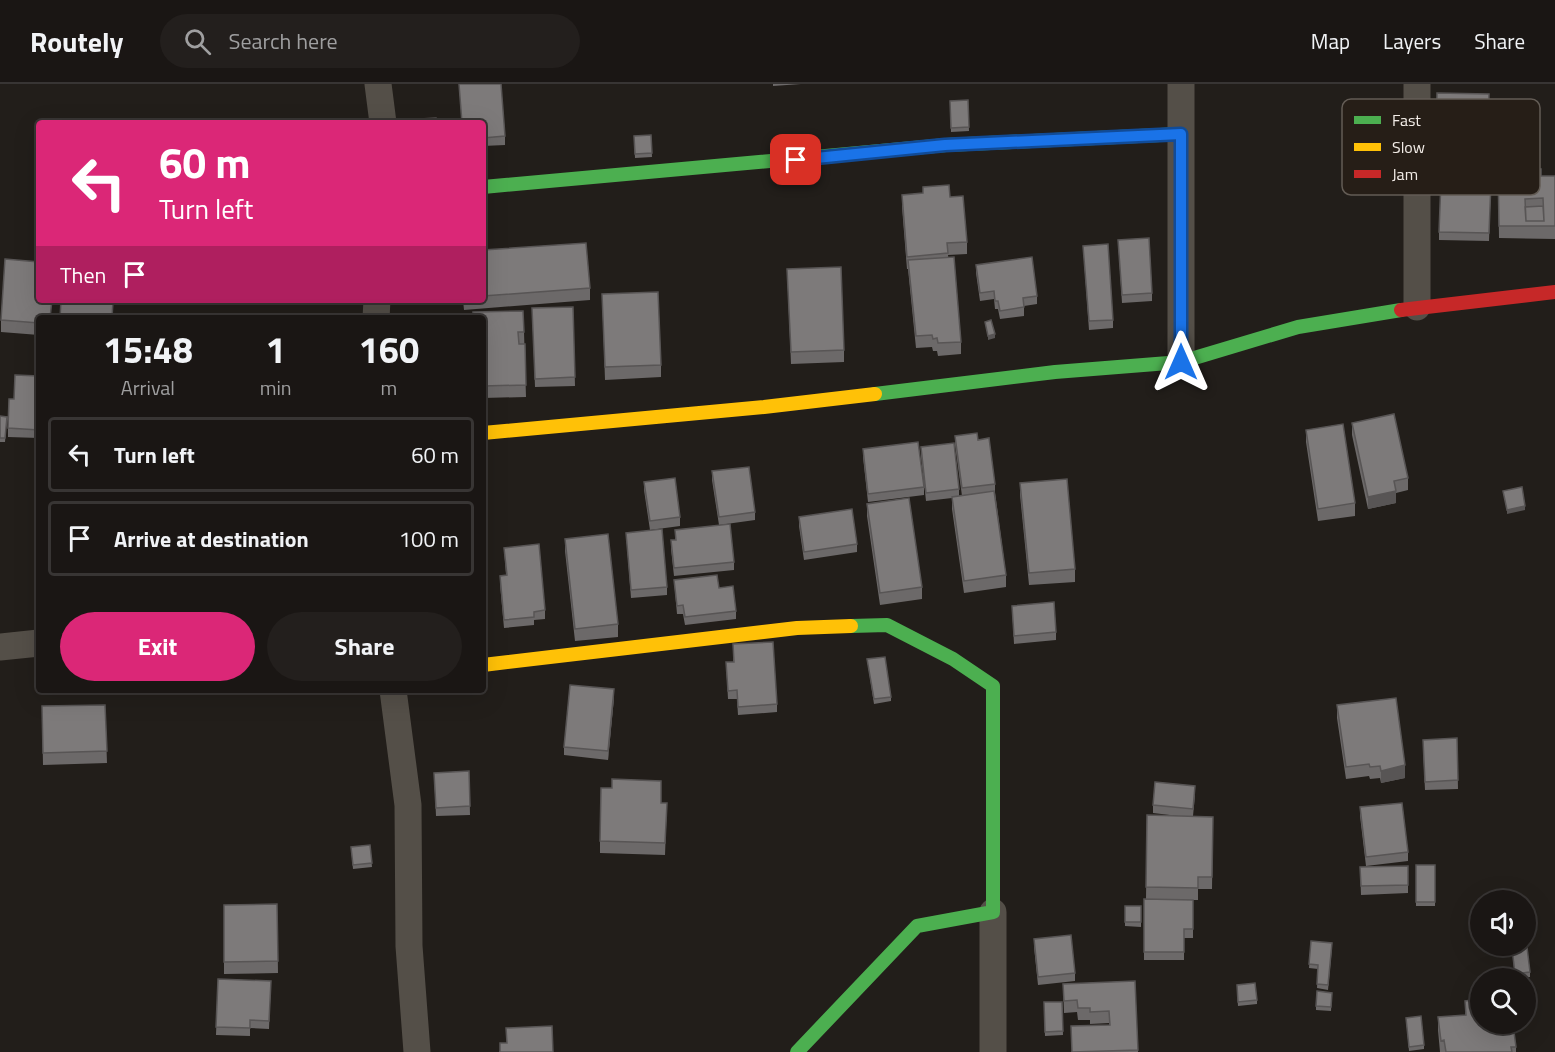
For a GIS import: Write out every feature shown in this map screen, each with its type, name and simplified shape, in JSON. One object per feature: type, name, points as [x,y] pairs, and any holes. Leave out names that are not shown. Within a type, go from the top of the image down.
[{"type":"street","points":[[378,84],[383,120]]},
{"type":"street","points":[[1181,84],[1181,362]]},
{"type":"street","points":[[1417,84],[1417,99]]},
{"type":"street","points":[[486,187],[945,145],[1181,134]]},
{"type":"street","points":[[1417,195],[1418,307]]},
{"type":"street","points":[[486,433],[764,407],[1055,372],[1181,362],[1298,327],[1418,307],[1555,292]]},
{"type":"street","points":[[486,665],[797,628],[887,625],[953,659],[993,686],[993,1052]]},
{"type":"street","points":[[0,647],[36,643]]},
{"type":"street","points":[[393,693],[408,805],[409,946],[417,1052]]},
{"type":"street","points":[[798,1052],[917,926],[993,912]]},
{"type":"building","points":[[459,84],[501,84],[505,136],[486,138],[486,120],[462,120]]},
{"type":"building","points":[[1437,93],[1489,94],[1489,99],[1437,99]]},
{"type":"building","points":[[968,100],[969,127],[951,128],[950,101]]},
{"type":"building","points":[[436,118],[436,120],[403,120]]},
{"type":"building","points":[[651,135],[652,153],[635,154],[634,136]]},
{"type":"building","points":[[1540,169],[1541,176],[1555,176],[1555,226],[1499,226],[1498,195],[1540,195]],"holes":[[[1543,198],[1544,221],[1526,221],[1525,199]]]},
{"type":"building","points":[[949,185],[950,197],[963,196],[967,242],[947,243],[948,253],[907,257],[902,195],[923,193],[923,187]]},
{"type":"building","points":[[1440,195],[1490,195],[1489,233],[1439,232]]},
{"type":"building","points":[[1543,206],[1544,221],[1526,221],[1525,207]]},
{"type":"building","points":[[1149,238],[1152,293],[1122,295],[1118,240]]},
{"type":"building","points":[[586,243],[590,288],[486,296],[486,250]]},
{"type":"building","points":[[1108,244],[1113,320],[1089,321],[1083,246]]},
{"type":"building","points":[[954,257],[961,342],[938,343],[937,338],[933,339],[932,335],[916,336],[908,260]]},
{"type":"building","points":[[1032,257],[1037,296],[1023,298],[1024,307],[1000,311],[998,301],[995,301],[994,291],[980,293],[976,265]]},
{"type":"building","points":[[5,259],[36,262],[36,303],[52,303],[50,315],[36,315],[36,323],[1,320]]},
{"type":"building","points":[[841,267],[844,350],[791,352],[787,269]]},
{"type":"building","points":[[658,292],[661,365],[605,367],[602,294]]},
{"type":"building","points":[[61,303],[113,303],[112,315],[60,315]]},
{"type":"building","points":[[573,307],[575,377],[535,379],[532,308]]},
{"type":"building","points":[[523,311],[524,332],[518,332],[519,344],[525,344],[526,385],[486,386],[486,315],[473,315],[473,312]]},
{"type":"building","points":[[991,320],[995,334],[988,336],[985,322]]},
{"type":"building","points":[[15,375],[36,376],[36,430],[8,428],[9,399],[14,399]]},
{"type":"building","points":[[1394,414],[1408,478],[1394,481],[1396,491],[1368,497],[1352,423]]},
{"type":"building","points":[[0,416],[7,417],[5,438],[0,438]]},
{"type":"building","points":[[1343,424],[1355,503],[1318,509],[1306,430]]},
{"type":"building","points":[[977,433],[978,440],[989,438],[995,484],[962,488],[955,436]]},
{"type":"building","points":[[918,442],[924,487],[868,494],[863,449]]},
{"type":"building","points":[[954,443],[959,489],[926,493],[921,447]]},
{"type":"building","points":[[749,467],[755,512],[719,517],[712,471]]},
{"type":"building","points":[[675,478],[680,517],[650,521],[644,482]]},
{"type":"building","points":[[1067,479],[1075,569],[1029,573],[1020,483]]},
{"type":"building","points":[[1522,487],[1525,506],[1507,510],[1503,491]]},
{"type":"building","points":[[994,491],[1006,575],[964,581],[952,497]]},
{"type":"building","points":[[909,498],[922,587],[880,593],[867,504]]},
{"type":"building","points":[[852,509],[857,544],[804,552],[799,517]]},
{"type":"building","points":[[730,524],[734,562],[674,568],[671,540],[676,540],[675,530]]},
{"type":"building","points":[[662,529],[667,587],[631,590],[626,533]]},
{"type":"building","points":[[608,534],[618,624],[575,629],[565,539]]},
{"type":"building","points":[[539,544],[545,610],[534,612],[534,617],[504,620],[500,576],[507,575],[504,548]]},
{"type":"building","points":[[717,575],[719,588],[733,586],[736,611],[685,617],[683,605],[677,606],[674,580]]},
{"type":"building","points":[[1054,602],[1056,632],[1014,636],[1012,606]]},
{"type":"building","points":[[773,642],[777,704],[738,707],[737,690],[728,691],[726,662],[734,662],[733,644]]},
{"type":"building","points":[[885,657],[891,697],[874,699],[867,659]]},
{"type":"building","points":[[570,685],[614,689],[608,751],[564,747]]},
{"type":"building","points":[[1396,698],[1405,765],[1381,771],[1380,766],[1370,767],[1369,764],[1346,767],[1337,705]]},
{"type":"building","points":[[105,705],[107,751],[43,753],[42,706]]},
{"type":"building","points":[[1457,738],[1458,780],[1425,782],[1423,740]]},
{"type":"building","points":[[469,771],[470,806],[436,808],[434,773]]},
{"type":"building","points":[[612,779],[661,781],[661,803],[667,803],[665,843],[600,841],[601,788],[612,788]]},
{"type":"building","points":[[1155,782],[1195,786],[1193,809],[1153,805]]},
{"type":"building","points":[[1402,803],[1408,852],[1366,857],[1360,807]]},
{"type":"building","points":[[1147,815],[1213,817],[1212,877],[1198,877],[1198,888],[1146,887]]},
{"type":"building","points":[[370,845],[372,863],[353,865],[351,847]]},
{"type":"building","points":[[1416,865],[1435,865],[1435,902],[1416,902]]},
{"type":"building","points":[[1408,866],[1408,885],[1361,886],[1360,867]]},
{"type":"building","points":[[1144,899],[1193,900],[1193,929],[1184,929],[1184,952],[1144,952]]},
{"type":"building","points":[[277,904],[278,961],[224,962],[224,905]]},
{"type":"building","points":[[1125,906],[1141,906],[1141,922],[1125,922]]},
{"type":"building","points":[[1071,935],[1075,973],[1038,977],[1034,939]]},
{"type":"building","points":[[1311,941],[1332,943],[1328,985],[1317,984],[1318,965],[1309,964]]},
{"type":"building","points":[[1513,956],[1528,956],[1530,968],[1514,968]]},
{"type":"building","points":[[218,979],[271,981],[269,1021],[250,1020],[250,1028],[216,1027]]},
{"type":"building","points":[[1135,981],[1138,1050],[1072,1052],[1071,1026],[1110,1025],[1109,1011],[1090,1012],[1090,1008],[1078,1008],[1077,1000],[1064,1001],[1063,984]]},
{"type":"building","points":[[1255,983],[1257,1000],[1238,1002],[1237,985]]},
{"type":"building","points":[[1317,991],[1332,993],[1331,1007],[1316,1006]]},
{"type":"building","points":[[1470,1000],[1470,1034],[1514,1034],[1516,1047],[1511,1047],[1512,1052],[1446,1052],[1444,1040],[1441,1041],[1438,1017],[1466,1015],[1465,1001]]},
{"type":"building","points":[[1044,1002],[1062,1002],[1063,1031],[1045,1032]]},
{"type":"building","points":[[1421,1016],[1424,1045],[1409,1047],[1406,1018]]},
{"type":"building","points":[[552,1026],[553,1052],[500,1052],[500,1043],[507,1043],[506,1028]]},
{"type":"traffic: fast","points":[[486,187],[946,145],[1181,134]]},
{"type":"traffic: fast","points":[[875,394],[1055,372],[1181,362],[1298,327],[1401,310]]},
{"type":"traffic: fast","points":[[797,1052],[917,926],[993,912],[993,686],[953,659],[887,625],[851,626]]},
{"type":"traffic: slow","points":[[486,433],[764,407],[875,394]]},
{"type":"traffic: slow","points":[[486,665],[797,628],[851,626]]},
{"type":"traffic: jam","points":[[1401,310],[1555,292]]},
{"type":"route","points":[[796,160],[945,145],[1181,134],[1181,362]]}]
